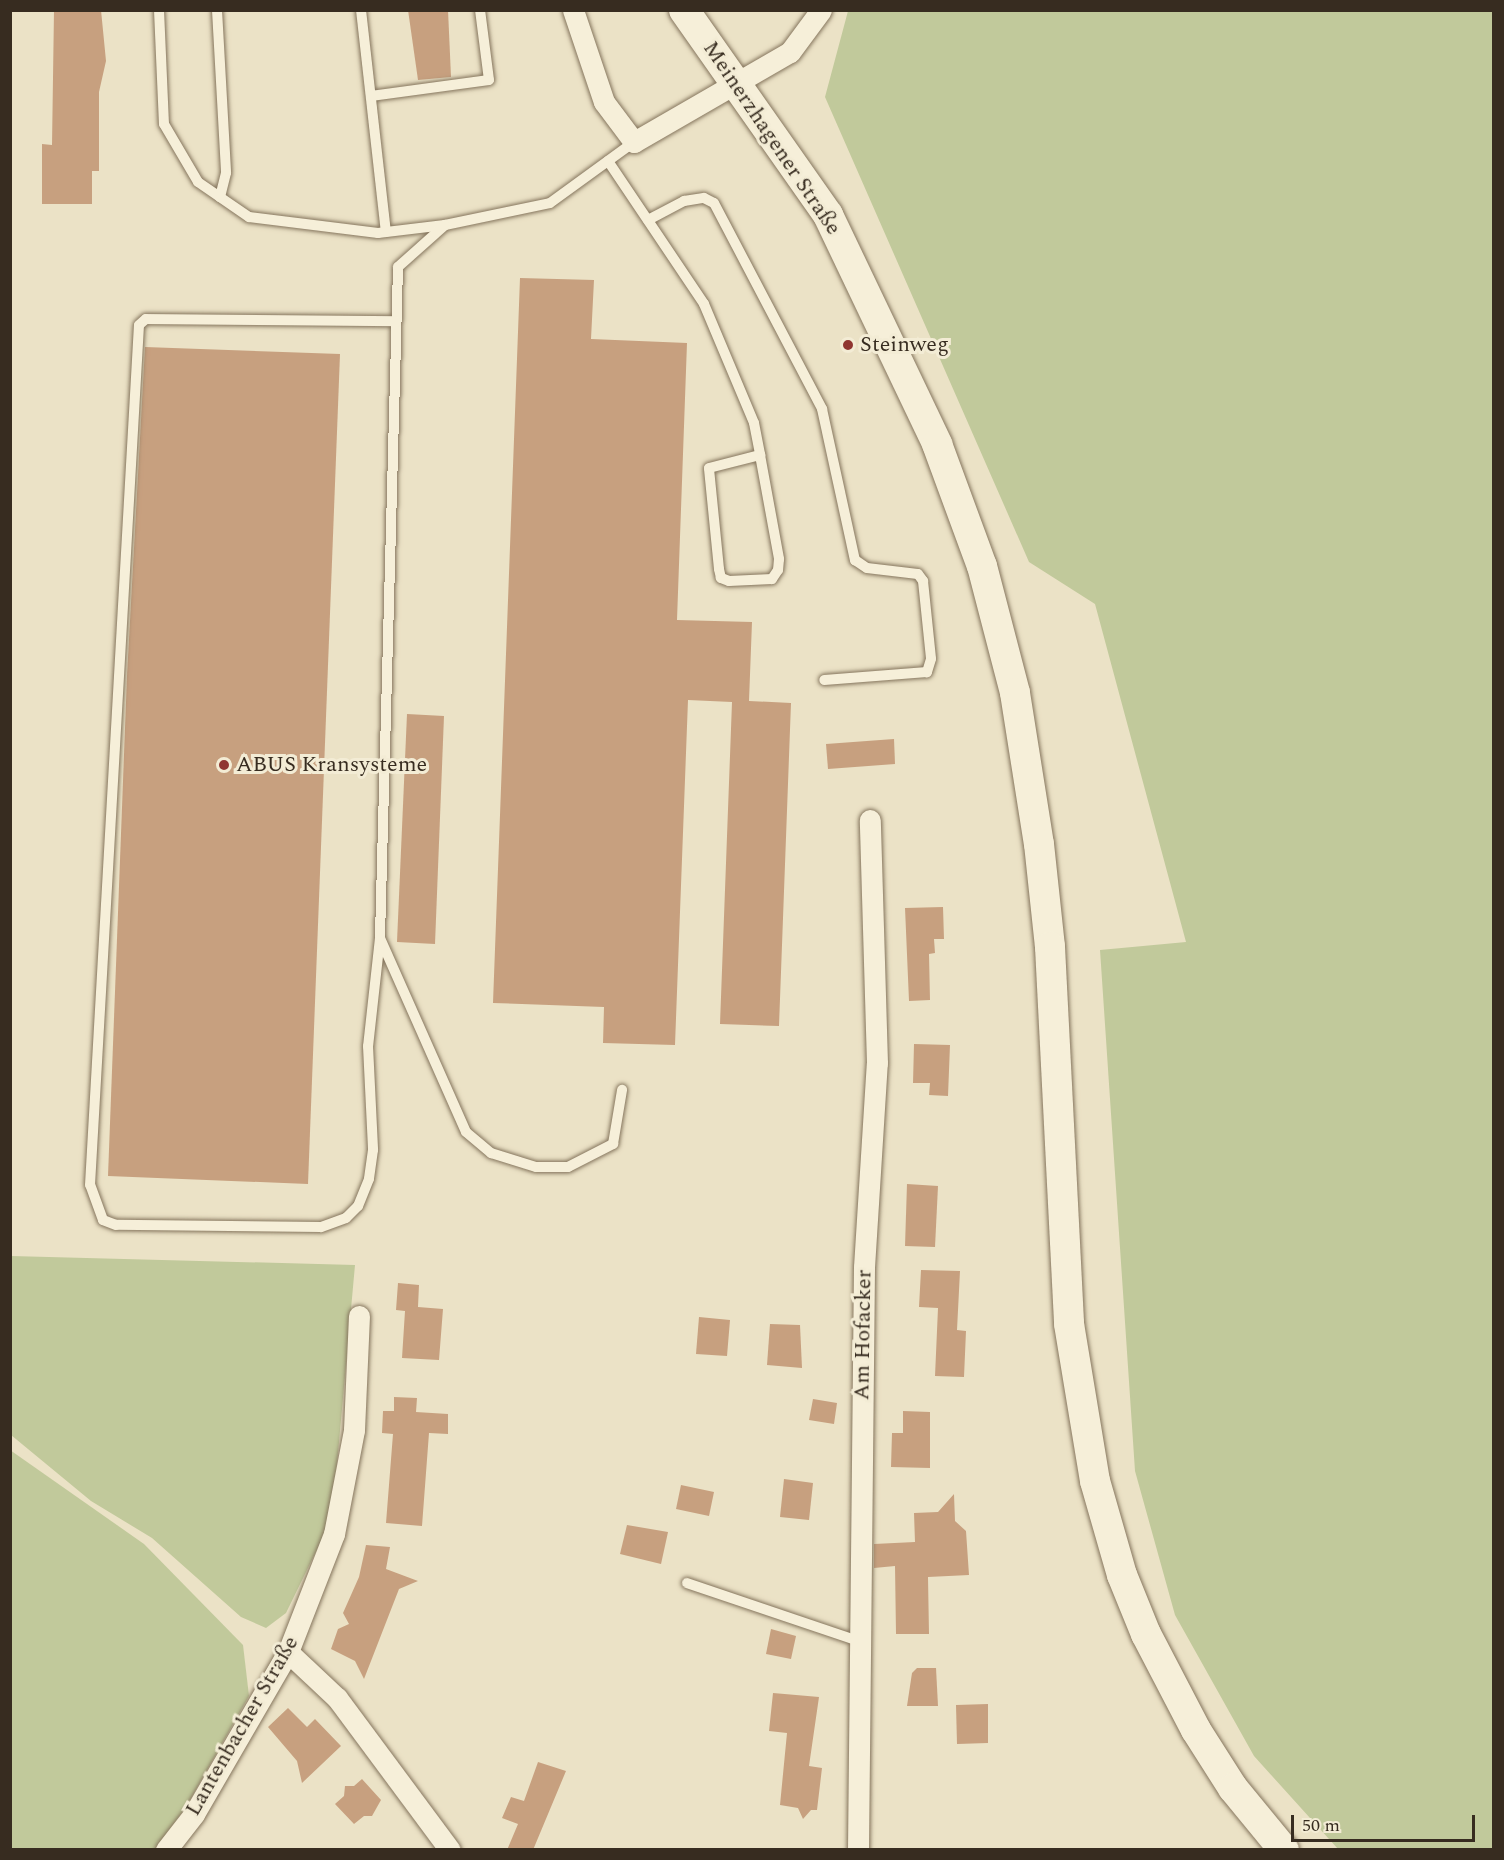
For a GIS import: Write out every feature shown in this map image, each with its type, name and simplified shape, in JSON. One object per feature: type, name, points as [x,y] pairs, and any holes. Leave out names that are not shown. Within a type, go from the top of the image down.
[{"type":"main road","name":"Meinerzhagener Straße","points":[[684,10],[737,80],[828,215],[937,444],[982,566],[1015,693],[1040,844],[1050,947],[1069,1324],[1095,1481],[1122,1575],[1146,1634],[1208,1749],[1284,1850]]},
{"type":"street","points":[[573,10],[604,102],[634,142],[737,80],[789,52],[821,10]]},
{"type":"street","name":"Am Hofacker","points":[[858,1850],[858,1641],[864,1267],[877,1063],[870,820]]},
{"type":"street","name":"Lantenbacher Straße","points":[[166,1850],[194,1814],[288,1652],[334,1534],[348,1479],[359,1316]]},
{"type":"street","points":[[288,1652],[336,1698],[450,1850]]},
{"type":"lane","points":[[159,10],[164,124],[198,182],[249,217],[386,232],[446,225],[550,203],[634,142]]},
{"type":"lane","points":[[217,10],[226,173],[220,197]]},
{"type":"lane","points":[[361,10],[386,232]]},
{"type":"lane","points":[[371,96],[489,80],[480,10]]},
{"type":"lane","points":[[608,161],[704,304],[738,380],[760,455],[778,570],[772,579],[729,581],[719,569],[709,468],[760,455]]},
{"type":"lane","points":[[648,220],[684,201],[704,198],[714,203],[822,409],[855,560],[867,568],[918,574],[923,581],[931,659],[927,672],[824,680]]},
{"type":"lane","points":[[396,321],[146,319],[138,325],[90,1185],[103,1220],[116,1225],[321,1227],[346,1218],[358,1206],[369,1179],[373,1150],[368,1046],[380,938],[398,267],[446,225]]},
{"type":"lane","points":[[380,938],[466,1132],[491,1154],[536,1167],[568,1167],[613,1144],[622,1090]]},
{"type":"lane","points":[[687,1583],[858,1641]]},
{"type":"green space","points":[[848,11],[1493,11],[1493,1849],[1338,1849],[1254,1756],[1175,1615],[1135,1471],[1100,950],[1186,942],[1095,604],[1029,562],[825,97]]},
{"type":"green space","points":[[11,1256],[355,1265],[337,1464],[325,1533],[286,1613],[266,1628],[241,1617],[152,1538],[91,1501],[11,1435]]},
{"type":"green space","points":[[10,1450],[144,1544],[243,1645],[249,1696],[186,1807],[155,1849],[11,1849]]},
{"type":"building","points":[[54,10],[101,10],[106,61],[99,92],[99,171],[92,171],[92,204],[42,204],[42,144],[52,145]]},
{"type":"building","points":[[408,10],[448,10],[451,77],[418,80]]},
{"type":"building","points":[[520,278],[594,280],[591,339],[687,343],[677,620],[752,622],[749,701],[791,703],[779,1026],[720,1024],[732,702],[688,700],[675,1045],[603,1043],[604,1007],[493,1003]]},
{"type":"building","name":"ABUS Kransysteme","points":[[145,347],[340,354],[308,1184],[108,1176],[127,676]]},
{"type":"building","points":[[407,714],[444,716],[435,944],[397,942]]},
{"type":"building","points":[[894,739],[895,764],[828,769],[826,744]]},
{"type":"building","points":[[943,907],[944,939],[934,939],[935,953],[929,954],[930,1000],[909,1001],[905,908]]},
{"type":"building","points":[[914,1044],[950,1045],[948,1096],[929,1095],[930,1083],[913,1083]]},
{"type":"building","points":[[907,1184],[938,1186],[935,1247],[905,1246]]},
{"type":"building","points":[[921,1270],[960,1271],[957,1330],[966,1331],[964,1377],[935,1376],[938,1308],[919,1307]]},
{"type":"building","points":[[398,1283],[419,1285],[418,1307],[443,1309],[439,1360],[402,1358],[405,1311],[396,1310]]},
{"type":"building","points":[[699,1317],[730,1320],[727,1356],[696,1354]]},
{"type":"building","points":[[770,1324],[800,1325],[802,1368],[767,1365]]},
{"type":"building","points":[[394,1397],[417,1398],[416,1412],[448,1414],[448,1434],[429,1433],[422,1526],[386,1523],[393,1434],[382,1433],[383,1411],[394,1411]]},
{"type":"building","points":[[813,1399],[837,1403],[834,1424],[809,1420]]},
{"type":"building","points":[[903,1411],[930,1412],[930,1468],[891,1467],[892,1433],[903,1433]]},
{"type":"building","points":[[784,1479],[813,1483],[809,1520],[780,1517]]},
{"type":"building","points":[[681,1485],[714,1492],[709,1516],[676,1509]]},
{"type":"building","points":[[954,1494],[955,1521],[966,1531],[969,1575],[928,1577],[929,1634],[896,1634],[895,1566],[874,1568],[874,1544],[915,1542],[914,1513],[938,1512]]},
{"type":"building","points":[[627,1525],[668,1532],[661,1564],[620,1554]]},
{"type":"building","points":[[366,1545],[390,1547],[386,1569],[418,1581],[399,1589],[364,1679],[355,1661],[331,1649],[338,1629],[349,1624],[343,1613],[359,1577]]},
{"type":"building","points":[[771,1629],[796,1636],[791,1659],[766,1654]]},
{"type":"building","points":[[917,1668],[936,1668],[938,1706],[907,1706],[912,1673]]},
{"type":"building","points":[[773,1693],[819,1697],[809,1766],[822,1768],[817,1810],[811,1810],[803,1819],[798,1808],[780,1805],[787,1733],[769,1731]]},
{"type":"building","points":[[988,1704],[988,1743],[957,1744],[956,1705]]},
{"type":"building","points":[[288,1708],[307,1727],[315,1719],[341,1746],[302,1783],[297,1761],[268,1727]]},
{"type":"building","points":[[538,1762],[566,1771],[533,1850],[507,1850],[518,1824],[502,1818],[511,1797],[524,1801]]},
{"type":"building","points":[[362,1779],[381,1800],[372,1816],[364,1816],[354,1824],[335,1804],[344,1796],[345,1786],[354,1786]]},
{"type":"place","name":"Steinweg","points":[[848,345]]},
{"type":"place","name":"ABUS Kransysteme","points":[[224,765]]}]
